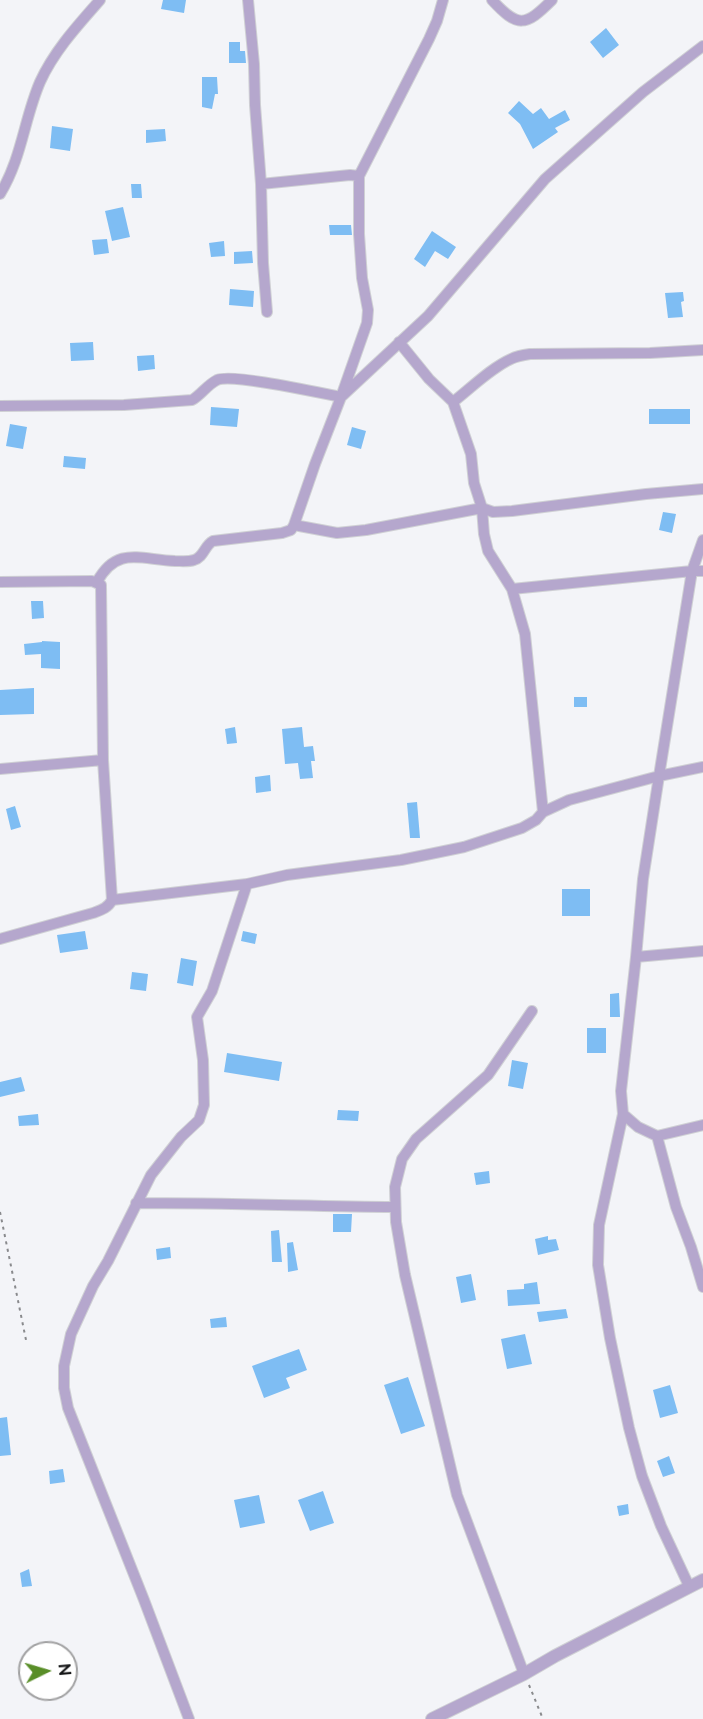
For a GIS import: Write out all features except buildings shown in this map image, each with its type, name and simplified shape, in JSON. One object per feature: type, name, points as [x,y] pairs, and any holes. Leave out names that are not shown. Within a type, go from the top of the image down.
[{"type":"street","points":[[0,194],[11,175],[19,153],[40,81],[54,56],[100,0]]},
{"type":"street","points":[[248,0],[254,64],[267,312]]},
{"type":"street","points":[[97,582],[103,571],[115,561],[123,558],[132,556],[191,561],[198,559],[207,544],[213,541],[282,533],[291,530],[294,525],[367,323],[368,310],[360,255],[359,176],[429,39],[443,0]]},
{"type":"street","points":[[492,0],[509,17],[519,21],[528,21],[552,0]]},
{"type":"street","points":[[341,397],[428,316],[545,179],[643,92],[703,46]]},
{"type":"street","points":[[261,184],[359,176]]},
{"type":"street","points":[[399,342],[429,379],[453,402],[471,454],[474,483],[482,508],[488,551],[512,589],[525,634],[543,812]]},
{"type":"street","points":[[453,402],[510,359],[519,356],[703,350]]},
{"type":"street","points":[[0,406],[124,405],[192,400],[208,386],[227,378],[341,397]]},
{"type":"street","points":[[294,525],[337,533],[390,527],[482,508],[493,512],[512,511],[703,489]]},
{"type":"street","points":[[689,1586],[661,1526],[642,1476],[626,1417],[598,1265],[599,1225],[623,1114],[621,1091],[643,879],[659,776],[703,540]]},
{"type":"street","points":[[512,589],[698,571]]},
{"type":"street","points":[[0,582],[92,581],[101,585],[103,760],[112,900],[110,905],[93,913],[0,939]]},
{"type":"street","points":[[0,769],[103,760]]},
{"type":"street","points":[[112,900],[247,884],[287,875],[401,860],[464,847],[522,828],[536,820],[543,812],[569,800],[703,767]]},
{"type":"street","points":[[189,1719],[69,1408],[64,1388],[64,1366],[71,1334],[151,1174],[181,1137],[199,1120],[204,1105],[203,1060],[197,1017],[212,991],[247,884]]},
{"type":"street","points":[[636,957],[703,951]]},
{"type":"street","points":[[524,1674],[458,1495],[405,1275],[396,1222],[395,1187],[402,1159],[416,1139],[488,1075],[532,1011]]},
{"type":"street","points":[[623,1114],[638,1127],[657,1136],[703,1125]]},
{"type":"street","points":[[657,1136],[676,1207],[703,1287]]},
{"type":"street","points":[[136,1203],[395,1207]]},
{"type":"street","points":[[432,1719],[524,1674],[703,1580]]},
{"type":"path","points":[[0,1212],[26,1340]]},
{"type":"path","points":[[524,1674],[543,1719]]}]
